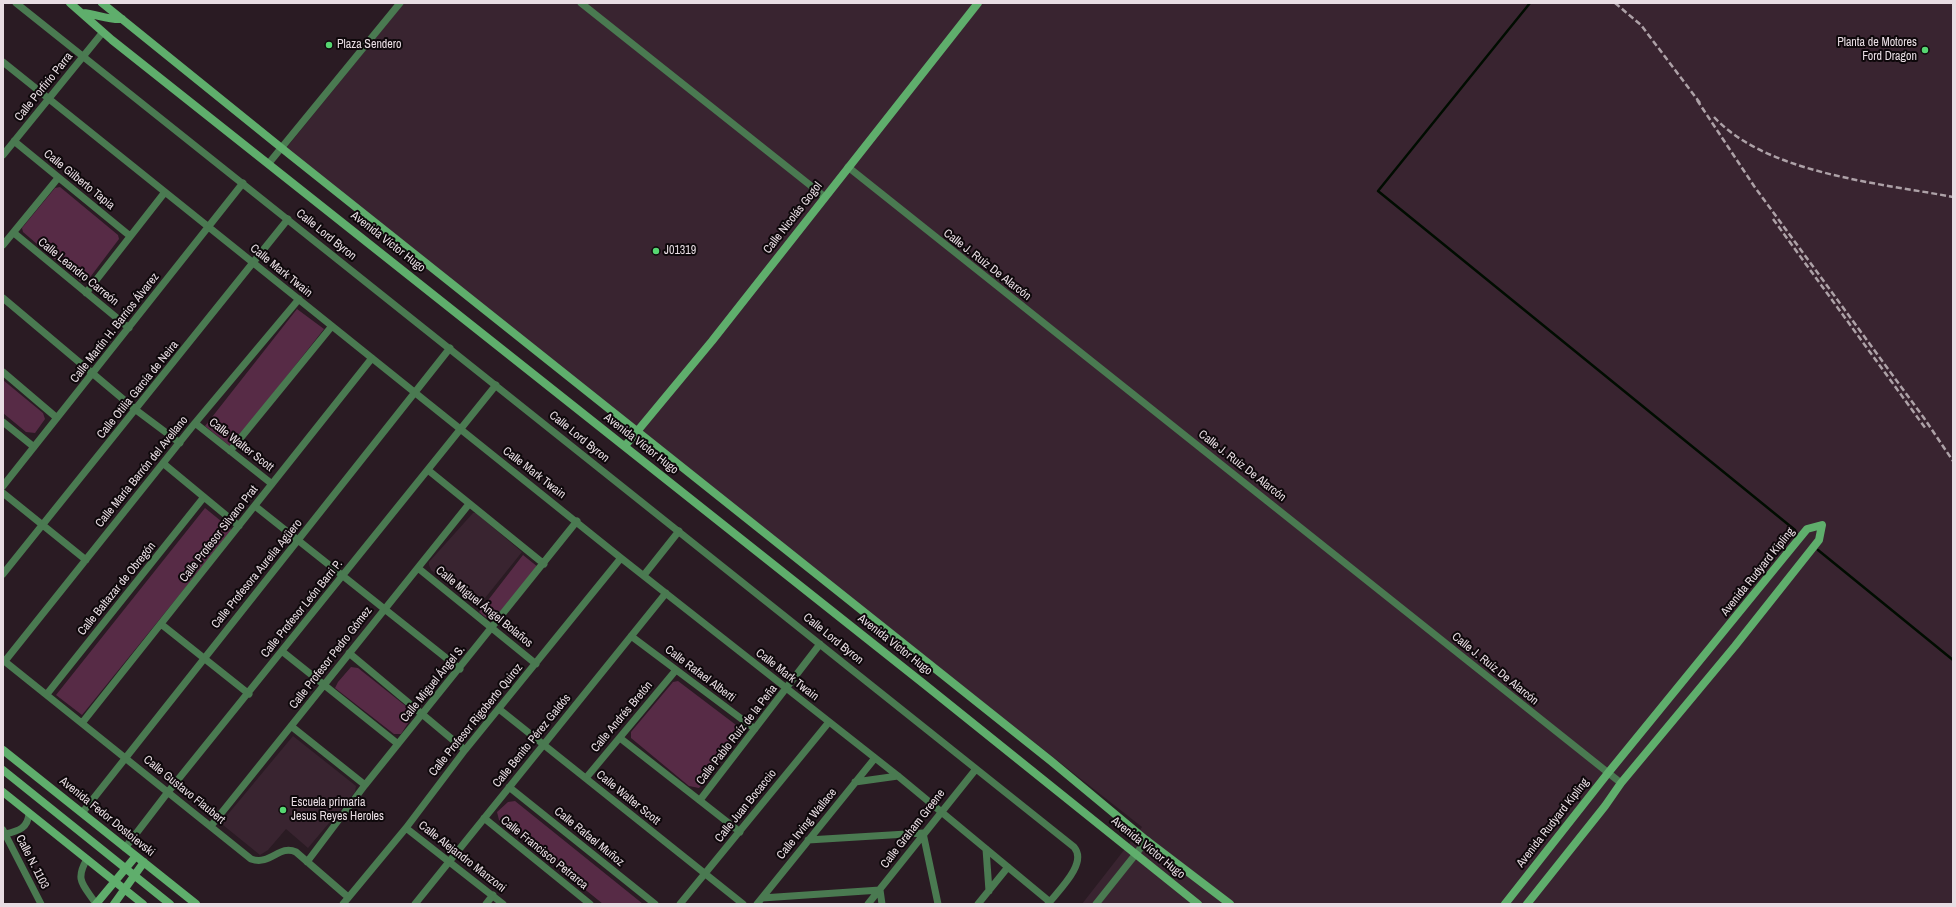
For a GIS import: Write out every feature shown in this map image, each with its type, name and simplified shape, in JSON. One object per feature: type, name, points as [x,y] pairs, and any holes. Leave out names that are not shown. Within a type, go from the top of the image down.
[{"type":"street","name":"Calle Lord Byron","points":[[16,3],[244,183],[1077,850],[1079,855],[1078,864],[1049,903]]},
{"type":"street","name":"Avenida Víctor Hugo","points":[[70,3],[103,32],[625,446],[1198,904]]},
{"type":"street","name":"Avenida Víctor Hugo","points":[[102,3],[1051,761],[1147,840],[1230,904]]},
{"type":"street","points":[[269,163],[400,3]]},
{"type":"street","points":[[581,3],[825,197]]},
{"type":"street","name":"Calle Nicolás Gogol","points":[[625,446],[825,197],[978,3]]},
{"type":"street","points":[[82,13],[106,19],[122,19]]},
{"type":"street","name":"Calle Porfirio Parra","points":[[3,155],[103,32]]},
{"type":"street","name":"Calle Mark Twain","points":[[3,63],[577,521],[621,558],[898,776],[1049,903]]},
{"type":"street","name":"Calle Gilberto Tapia","points":[[14,141],[130,236]]},
{"type":"street","name":"Calle J. Ruíz De Alarcón","points":[[848,167],[1620,783]]},
{"type":"street","points":[[3,245],[58,178]]},
{"type":"street","name":"Calle Martín H. Barrios Álvarez","points":[[3,486],[244,183]]},
{"type":"street","points":[[86,293],[165,192]]},
{"type":"street","name":"Calle Otilia García de Neira","points":[[3,574],[254,264],[288,219]]},
{"type":"street","name":"Calle Leandro Carreón","points":[[14,233],[129,328]]},
{"type":"street","points":[[3,298],[92,374],[180,443]]},
{"type":"street","name":"Calle María Barrón del Avellano","points":[[4,661],[164,464],[195,423],[299,299]]},
{"type":"street","points":[[230,451],[332,326]]},
{"type":"street","name":"Calle Profesora Aurelia Agüero","points":[[82,813],[450,348]]},
{"type":"street","name":"Calle Profesor Silvano Prat","points":[[82,723],[256,506],[372,358]]},
{"type":"street","points":[[3,372],[57,418]]},
{"type":"street","name":"Calle Profesor León Barri P.","points":[[125,848],[168,792],[283,652],[496,385]]},
{"type":"street","points":[[3,422],[34,447]]},
{"type":"street","name":"Calle Walter Scott","points":[[195,423],[272,484]]},
{"type":"street","points":[[164,464],[239,526]]},
{"type":"street","points":[[428,470],[544,564]]},
{"type":"street","points":[[3,493],[86,560]]},
{"type":"street","name":"Calle Baltazar de Obregón","points":[[46,694],[204,497]]},
{"type":"street","name":"Calle Profesor Pedro Gómez","points":[[211,826],[469,504]]},
{"type":"street","points":[[256,506],[460,669]]},
{"type":"street","name":"Calle Miguel Ángel S.","points":[[307,862],[365,785],[460,669],[577,521]]},
{"type":"street","name":"Avenida Rudyard Kipling","points":[[1505,904],[1608,773],[1789,551],[1807,530],[1822,525],[1819,540],[1735,646],[1620,783],[1605,806],[1527,904]]},
{"type":"street","points":[[644,575],[679,531]]},
{"type":"street","points":[[1789,551],[1801,561]]},
{"type":"street","name":"Calle Profesor Rigoberto Quiroz","points":[[348,897],[406,828],[465,750],[621,558]]},
{"type":"street","name":"Calle Miguel Ángel Bolaños","points":[[418,568],[536,664]]},
{"type":"street","name":"Calle Benito Pérez Galdós","points":[[415,904],[666,593]]},
{"type":"street","points":[[161,624],[248,694]]},
{"type":"street","name":"Calle Rafael Alberti","points":[[631,636],[755,729]]},
{"type":"street","name":"Calle Pablo Ruíz de la Peña","points":[[700,800],[820,644]]},
{"type":"street","points":[[283,652],[398,744]]},
{"type":"street","points":[[349,653],[465,750]]},
{"type":"street","name":"Calle Gustavo Flaubert","points":[[4,661],[255,860],[265,861],[284,850],[290,850],[307,862],[348,897]]},
{"type":"street","name":"Calle Andrés Bretón","points":[[586,778],[676,670]]},
{"type":"street","name":"Calle Walter Scott","points":[[499,709],[743,904]]},
{"type":"street","name":"Calle Juan Bocaccio","points":[[680,904],[829,722]]},
{"type":"street","points":[[291,726],[365,785]]},
{"type":"street","points":[[620,738],[740,832]]},
{"type":"street","name":"Avenida Fedor Dostoievski","points":[[3,750],[196,904]]},
{"type":"street","name":"Calle Irving Wallace","points":[[757,904],[875,758]]},
{"type":"street","name":"Calle Graham Greene","points":[[868,904],[940,811],[976,768]]},
{"type":"street","points":[[3,770],[170,904]]},
{"type":"street","points":[[855,782],[898,776]]},
{"type":"street","name":"Calle Rafael Muñoz","points":[[509,787],[655,904]]},
{"type":"street","points":[[3,792],[143,904]]},
{"type":"street","points":[[4,832],[18,831],[25,827],[29,812]]},
{"type":"street","name":"Calle Francisco Petrarca","points":[[484,818],[590,904]]},
{"type":"street","name":"Calle Alejandro Manzoni","points":[[406,828],[503,904]]},
{"type":"street","name":"Calle N. 1103","points":[[4,832],[41,904]]},
{"type":"street","points":[[808,840],[924,833],[938,904]]},
{"type":"street","points":[[1096,904],[1147,840]]},
{"type":"street","points":[[986,849],[989,891]]},
{"type":"street","points":[[87,859],[81,870],[81,879],[96,904],[136,856]]},
{"type":"street","points":[[114,904],[144,862]]},
{"type":"street","points":[[978,904],[1008,867]]},
{"type":"street","points":[[762,898],[880,890],[882,904]]},
{"type":"street","points":[[486,904],[493,895]]},
{"type":"street","points":[[343,904],[348,897]]},
{"type":"shaded area","points":[[404,3],[1953,3],[1953,904],[1082,904],[1142,827],[283,152]]},
{"type":"shaded area","points":[[60,187],[118,235],[119,239],[88,280],[80,281],[23,232],[22,228],[55,188]]},
{"type":"shaded area","points":[[297,309],[324,329],[231,447],[205,426]]},
{"type":"shaded area","points":[[3,380],[43,413],[45,419],[35,433],[26,432],[3,413]]},
{"type":"shaded area","points":[[205,508],[232,530],[82,715],[56,695]]},
{"type":"shaded area","points":[[473,513],[476,513],[522,552],[477,608],[431,570],[429,565],[429,562]]},
{"type":"shaded area","points":[[523,555],[538,567],[494,624],[479,612]]},
{"type":"shaded area","points":[[351,667],[358,668],[412,711],[412,717],[401,734],[394,734],[335,688],[338,682]]},
{"type":"shaded area","points":[[678,681],[740,728],[740,736],[699,788],[689,786],[631,738],[631,732],[673,682]]},
{"type":"shaded area","points":[[293,736],[356,786],[355,792],[308,848],[286,829],[268,850],[260,855],[223,825],[224,819]]},
{"type":"shaded area","points":[[515,801],[643,904],[603,904],[499,820],[497,812],[508,802]]},
{"type":"waterway","points":[[1530,3],[1378,191],[1795,530]]},
{"type":"waterway","points":[[1818,550],[1953,660]]},
{"type":"railway","points":[[1615,3],[1641,25],[1700,103]]},
{"type":"railway","points":[[1697,100],[1754,186],[1924,418],[1953,461]]},
{"type":"railway","points":[[1714,117],[1736,136],[1763,152],[1794,164],[1859,181],[1953,197]]},
{"type":"railway","points":[[1773,219],[1926,429]]},
{"type":"place","name":"Plaza Sendero","points":[[329,45]]},
{"type":"place","name":"Planta de Motores Ford Dragon","points":[[1925,50]]},
{"type":"place","name":"J01319","points":[[656,251]]},
{"type":"place","name":"Escuela primaria Jesus Reyes Heroles","points":[[283,810]]}]
